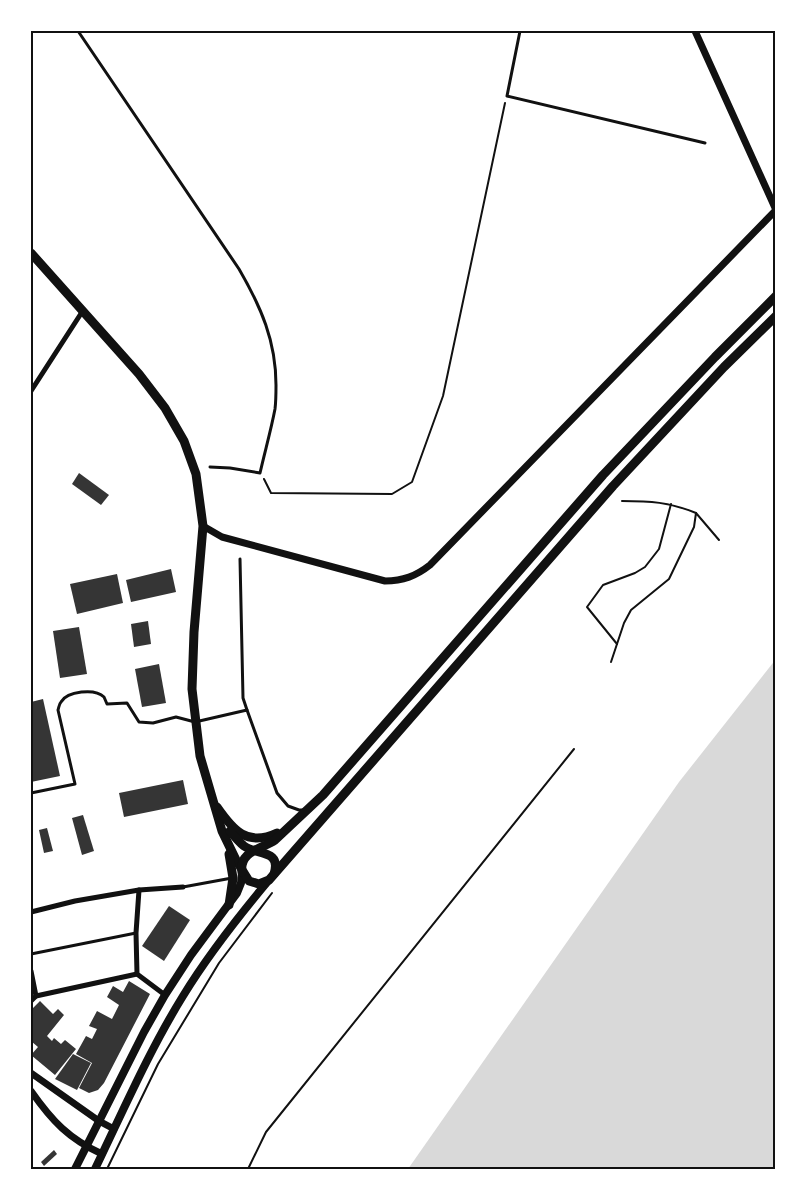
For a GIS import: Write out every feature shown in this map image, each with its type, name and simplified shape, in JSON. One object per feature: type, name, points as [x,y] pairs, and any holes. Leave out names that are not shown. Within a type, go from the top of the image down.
[{"type":"main road","points":[[31,253],[139,374],[165,408],[184,441],[196,474],[204,526],[192,689],[200,756],[217,816],[227,844],[246,878],[254,884],[264,883],[271,878],[275,865],[274,860],[266,852],[245,846],[237,838],[224,820],[211,793]]},
{"type":"main road","points":[[76,1169],[144,1032],[165,995],[191,955],[229,905],[241,883],[243,861],[250,853],[267,846],[323,795],[603,475],[776,296]]},
{"type":"main road","points":[[95,1169],[163,1031],[183,996],[237,918],[613,486],[724,367],[776,316]]},
{"type":"main road","points":[[217,806],[233,828],[249,838],[268,838],[288,828]]},
{"type":"main road","points":[[227,844],[233,878],[229,905]]},
{"type":"street","points":[[204,526],[222,537],[385,581],[398,581],[420,573],[444,551],[776,210],[695,31]]},
{"type":"street","points":[[31,391],[82,312]]},
{"type":"street","points":[[31,912],[76,901],[139,890],[183,887]]},
{"type":"street","points":[[137,974],[136,933],[139,890]]},
{"type":"street","points":[[31,972],[36,996]]},
{"type":"street","points":[[31,1001],[36,996],[137,974],[165,995]]},
{"type":"street","points":[[31,1072],[99,1121],[114,1129]]},
{"type":"street","points":[[31,1091],[53,1121],[70,1136],[102,1154]]},
{"type":"lane","points":[[78,31],[239,269],[266,322],[273,350],[276,377],[275,407],[260,473],[210,467]]},
{"type":"lane","points":[[520,31],[506,96],[705,143]]},
{"type":"lane","points":[[240,559],[242,698],[277,794],[288,806],[299,810],[307,810]]},
{"type":"lane","points":[[31,793],[75,784],[58,710],[61,701],[78,692],[94,692],[104,697],[107,704],[127,703],[139,722],[153,723],[176,717],[195,722],[247,710]]},
{"type":"lane","points":[[183,887],[233,878]]},
{"type":"lane","points":[[31,954],[136,933]]},
{"type":"path","points":[[260,473],[271,493],[392,494],[412,482],[443,396],[506,96]]},
{"type":"path","points":[[622,501],[655,501],[671,504],[696,513],[719,540]]},
{"type":"path","points":[[617,644],[587,607],[604,585],[645,568],[659,549],[671,504]]},
{"type":"path","points":[[611,662],[624,623],[631,610],[669,580],[694,527],[696,513]]},
{"type":"path","points":[[248,1169],[266,1132],[272,1124],[574,749]]},
{"type":"path","points":[[107,1169],[158,1064],[219,963],[272,892]]},
{"type":"shaded area","points":[[776,659],[776,1169],[408,1169],[679,782]]},
{"type":"building","points":[[79,473],[109,495],[101,505],[72,484]]},
{"type":"building","points":[[171,569],[176,592],[131,602],[126,580]]},
{"type":"building","points":[[117,574],[123,603],[77,614],[70,584]]},
{"type":"building","points":[[148,621],[151,644],[134,647],[131,624]]},
{"type":"building","points":[[79,627],[87,674],[60,678],[53,631]]},
{"type":"building","points":[[159,664],[166,703],[142,707],[135,669]]},
{"type":"building","points":[[43,699],[60,776],[31,782],[31,702]]},
{"type":"building","points":[[183,780],[188,804],[124,817],[119,793]]},
{"type":"building","points":[[83,815],[94,851],[82,855],[72,818]]},
{"type":"building","points":[[47,828],[53,851],[44,853],[39,830]]},
{"type":"building","points":[[169,906],[190,920],[164,961],[142,946]]},
{"type":"building","points":[[129,981],[150,994],[104,1083],[98,1090],[89,1093],[79,1088],[92,1063],[76,1054],[86,1036],[92,1039],[97,1029],[89,1026],[97,1011],[112,1019],[119,1005],[107,997],[113,986],[123,992]]},
{"type":"building","points":[[40,1001],[53,1014],[58,1009],[64,1015],[47,1036],[52,1041],[54,1038],[61,1044],[65,1040],[76,1049],[55,1075],[31,1055],[38,1047],[31,1041],[31,1010]]},
{"type":"building","points":[[73,1054],[91,1063],[77,1090],[55,1079]]},
{"type":"building","points":[[54,1150],[57,1154],[44,1166],[41,1162]]}]
